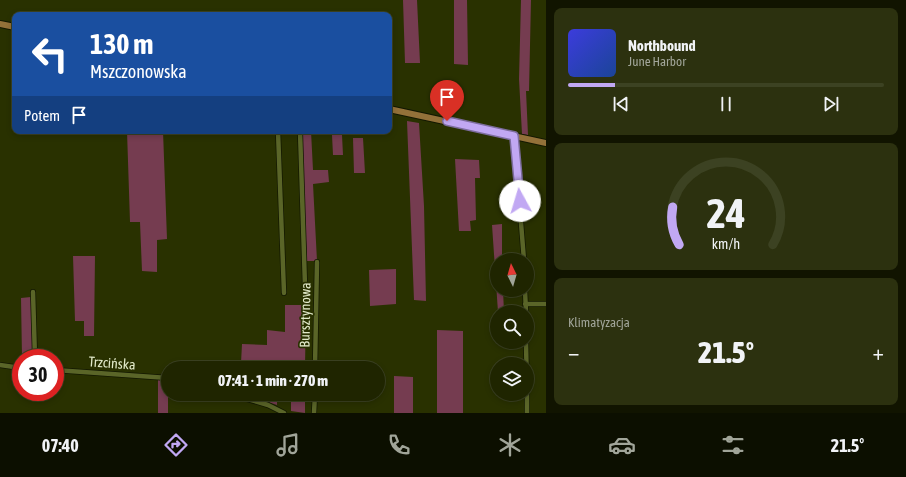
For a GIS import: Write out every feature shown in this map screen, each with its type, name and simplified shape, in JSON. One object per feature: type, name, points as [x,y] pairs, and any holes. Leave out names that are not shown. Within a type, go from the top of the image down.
[{"type":"main road","points":[[0,24],[12,26]]},
{"type":"main road","points":[[392,110],[546,143]]},
{"type":"street","points":[[278,134],[284,293]]},
{"type":"street","points":[[300,134],[305,252],[304,288]]},
{"type":"street","points":[[514,136],[523,253]]},
{"type":"street","name":"Bursztynowa","points":[[315,361],[317,262]]},
{"type":"street","points":[[33,292],[35,349]]},
{"type":"street","points":[[526,297],[526,304],[546,304]]},
{"type":"street","points":[[0,365],[12,367]]},
{"type":"street","name":"Trzcińska","points":[[64,371],[161,378]]},
{"type":"street","points":[[254,401],[268,405],[284,413]]},
{"type":"street","points":[[314,413],[315,401]]},
{"type":"street","points":[[527,401],[527,413]]},
{"type":"shaded area","points":[[403,0],[417,0],[420,63],[405,63]]},
{"type":"shaded area","points":[[454,0],[467,0],[468,65],[454,64]]},
{"type":"shaded area","points":[[521,0],[531,0],[529,91],[526,91],[528,135],[522,134],[519,79]]},
{"type":"shaded area","points":[[407,121],[419,123],[424,206],[426,301],[414,300]]},
{"type":"shaded area","points":[[127,134],[163,134],[167,239],[157,240],[157,272],[142,271],[140,222],[130,222]]},
{"type":"shaded area","points":[[301,134],[311,134],[313,170],[328,170],[329,182],[313,184],[317,261],[307,261]]},
{"type":"shaded area","points":[[332,135],[342,135],[343,155],[333,155]]},
{"type":"shaded area","points":[[353,138],[363,138],[365,173],[354,173]]},
{"type":"shaded area","points":[[455,159],[479,160],[480,178],[475,178],[476,220],[470,221],[471,231],[459,231]]},
{"type":"shaded area","points":[[502,224],[502,253],[494,253],[492,225]]},
{"type":"shaded area","points":[[73,256],[95,256],[94,336],[84,336],[84,321],[75,321]]},
{"type":"shaded area","points":[[396,269],[396,304],[370,306],[369,270]]},
{"type":"shaded area","points":[[31,297],[33,349],[22,349],[21,298]]},
{"type":"shaded area","points":[[497,297],[503,297],[504,305],[498,305]]},
{"type":"shaded area","points":[[285,305],[306,305],[305,361],[241,361],[242,344],[267,345],[267,330],[285,332]]},
{"type":"shaded area","points":[[437,330],[463,331],[463,413],[437,413]]},
{"type":"shaded area","points":[[394,376],[413,377],[413,413],[394,413]]},
{"type":"shaded area","points":[[158,380],[161,380],[161,401],[168,401],[168,413],[158,413]]},
{"type":"shaded area","points":[[265,401],[277,401],[277,405]]},
{"type":"shaded area","points":[[291,401],[305,401],[305,413],[291,411]]},
{"type":"waterway","points":[[392,107],[414,111]]},
{"type":"waterway","points":[[421,113],[457,121]]},
{"type":"route","points":[[447,121],[514,136],[520,201]]}]
